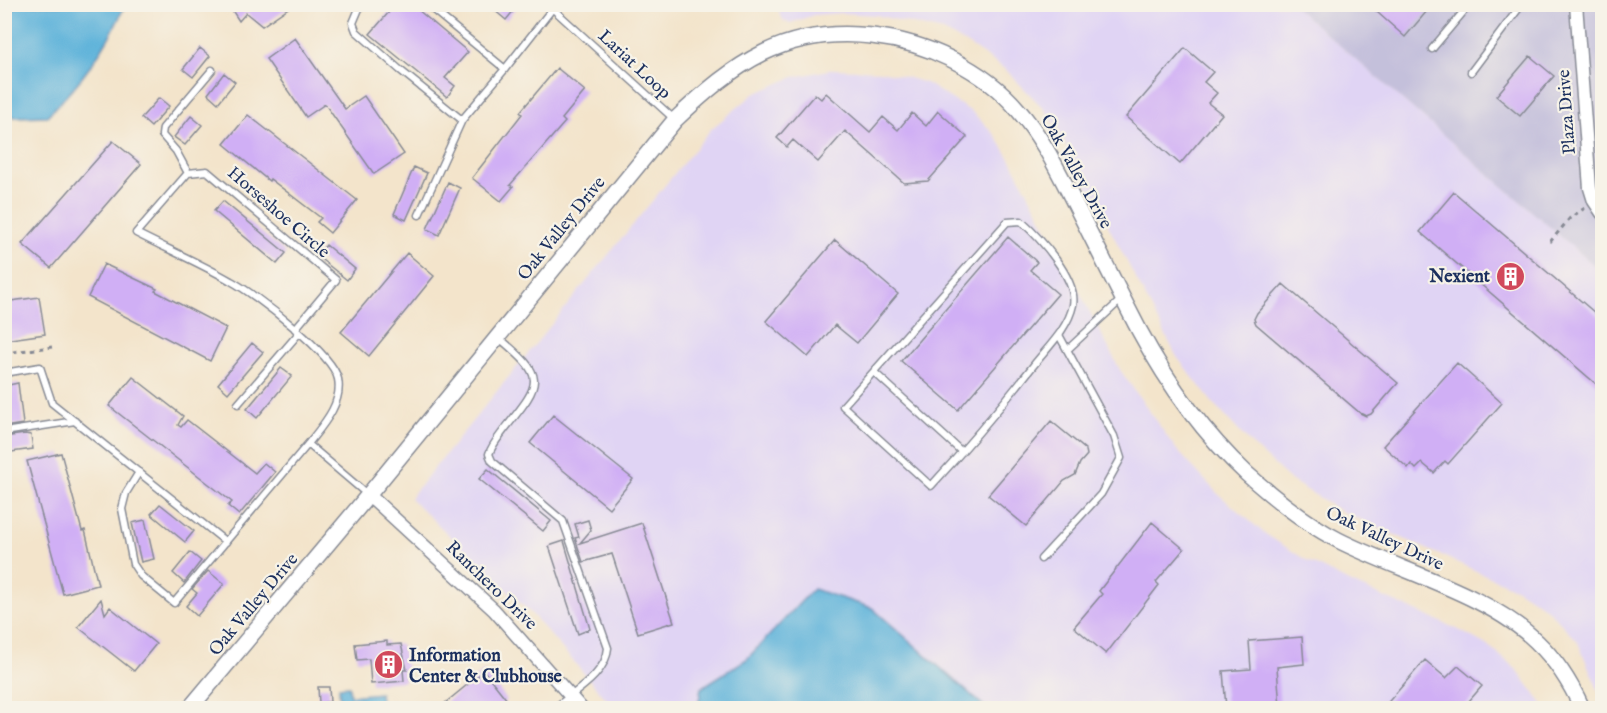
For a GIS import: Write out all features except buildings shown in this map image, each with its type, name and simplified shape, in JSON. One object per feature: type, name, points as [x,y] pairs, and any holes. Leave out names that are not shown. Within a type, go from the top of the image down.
[{"type":"street","name":"Plaza Drive","points":[[1576,4],[1590,188],[1594,201],[1602,213]]},
{"type":"street","name":"Oak Valley Drive","points":[[190,708],[369,495],[675,120],[710,86],[735,68],[777,45],[814,35],[853,34],[893,38],[925,48],[971,70],[998,90],[1033,127],[1123,298],[1178,396],[1217,444],[1249,475],[1309,523],[1337,539],[1482,604],[1519,626],[1554,661],[1582,708]]},
{"type":"street","name":"Ranchero Drive","points":[[369,495],[494,610],[581,708]]},
{"type":"lane","points":[[361,4],[353,23],[356,31],[462,120]]},
{"type":"lane","points":[[426,4],[505,69]]},
{"type":"lane","points":[[1432,49],[1470,4]]},
{"type":"lane","points":[[1471,72],[1522,4]]},
{"type":"lane","points":[[419,215],[462,120],[554,6]]},
{"type":"lane","name":"Lariat Loop","points":[[554,6],[675,120]]},
{"type":"lane","points":[[140,472],[126,493],[122,509],[130,555],[141,576],[174,603],[308,444],[328,418],[338,398],[338,379],[329,361],[297,331],[232,281],[136,233],[188,173],[176,151],[162,135],[163,128],[212,70]]},
{"type":"lane","name":"Horseshoe Circle","points":[[188,173],[207,171],[336,280],[297,331]]},
{"type":"lane","points":[[1021,221],[1031,230],[1060,266],[1071,285],[1073,304],[1059,335],[931,486],[843,406],[874,372],[1007,222],[1021,221]]},
{"type":"lane","points":[[1066,350],[1123,298]]},
{"type":"lane","points":[[238,404],[297,331]]},
{"type":"lane","points":[[1041,559],[1101,494],[1121,458],[1114,436],[1059,335]]},
{"type":"lane","points":[[498,337],[524,359],[533,371],[536,385],[531,397],[489,454],[492,461],[563,521],[608,648],[607,661],[597,673],[555,708]]},
{"type":"lane","points":[[4,373],[40,367],[52,403],[226,542]]},
{"type":"lane","points":[[874,372],[962,452]]},
{"type":"lane","points":[[4,432],[75,421]]},
{"type":"lane","points":[[308,444],[369,495]]},
{"type":"path","points":[[1550,242],[1570,218],[1594,201]]},
{"type":"path","points":[[4,353],[52,347]]},
{"type":"shaded area","points":[[779,4],[1293,5],[1602,272],[1602,699],[1577,640],[1546,608],[1517,589],[1341,511],[1292,481],[1250,443],[1212,402],[1177,357],[1058,130],[1044,109],[1006,70],[943,31],[876,15],[842,13],[814,15],[790,23],[784,21],[779,13]]},
{"type":"shaded area","points":[[1293,5],[1602,5],[1602,272]]},
{"type":"shaded area","points":[[834,69],[881,71],[926,83],[972,112],[995,135],[1012,162],[1120,370],[1176,449],[1217,493],[1264,533],[1306,560],[1349,582],[1457,629],[1490,647],[1516,669],[1545,708],[614,708],[532,614],[410,498],[711,129],[754,94],[794,77]]},
{"type":"water","points":[[20,5],[125,5],[110,36],[92,64],[47,116],[15,117],[5,114],[5,14]]},
{"type":"water","points":[[813,589],[872,608],[986,708],[698,708],[701,688],[747,659]]},
{"type":"water","points":[[349,686],[350,696],[380,693],[381,701],[375,708],[345,708],[340,704],[339,687]]},
{"type":"place","name":"Nexient","points":[[1511,276]]},
{"type":"place","name":"Information Center & Clubhouse","points":[[388,665]]}]
